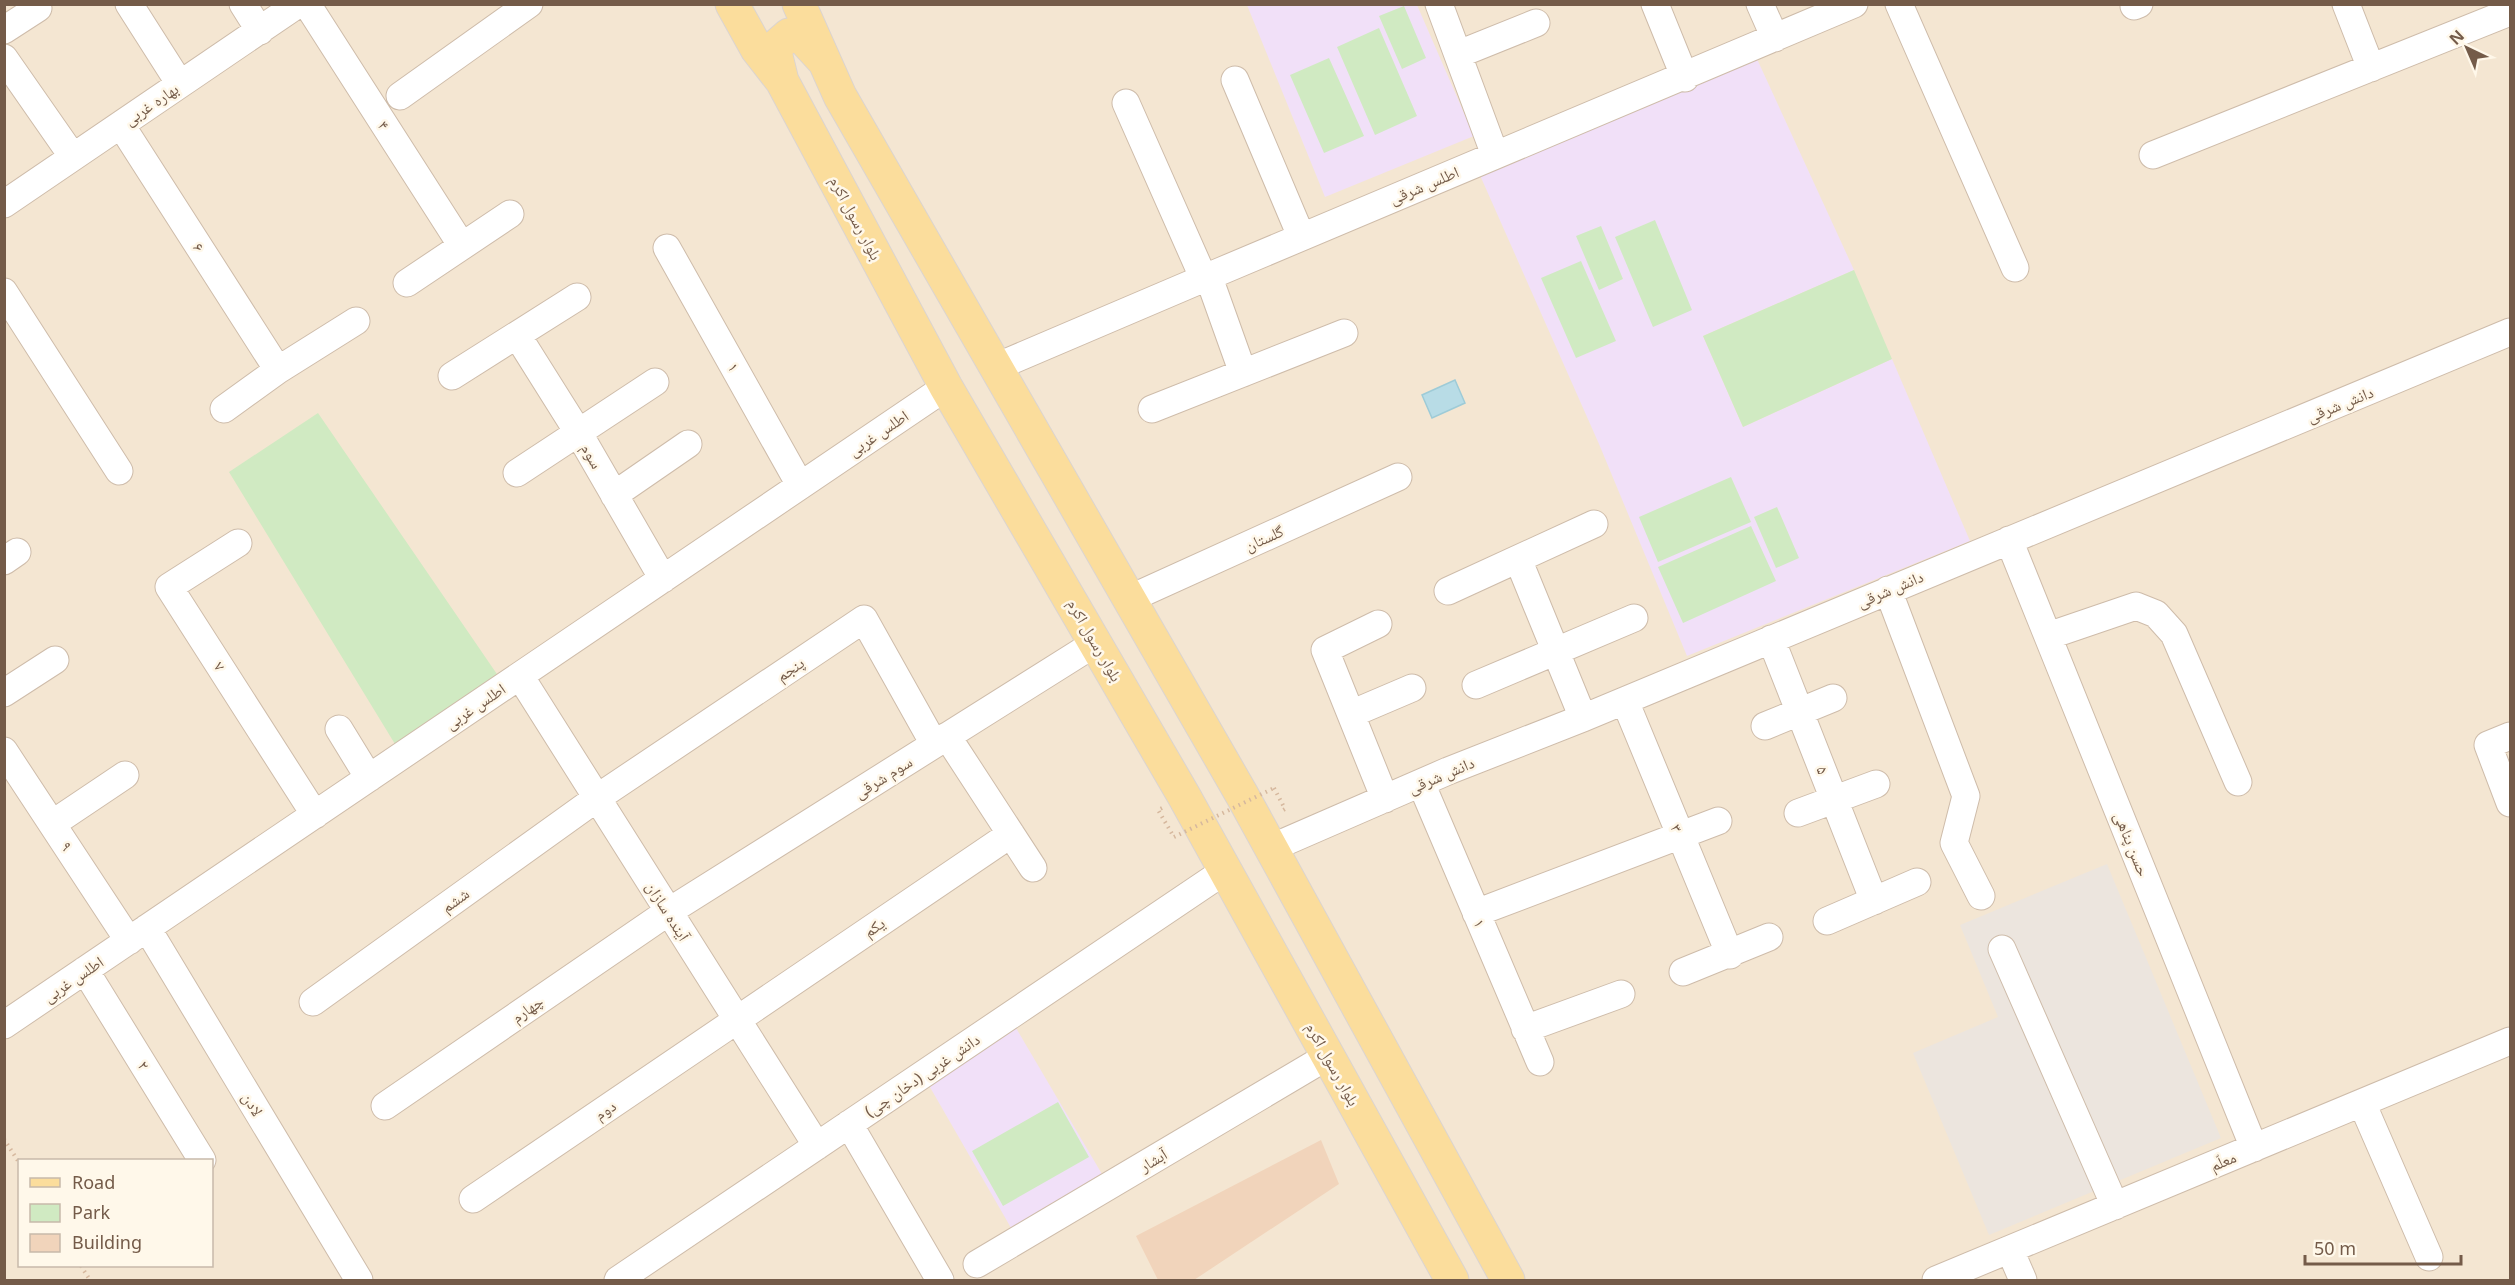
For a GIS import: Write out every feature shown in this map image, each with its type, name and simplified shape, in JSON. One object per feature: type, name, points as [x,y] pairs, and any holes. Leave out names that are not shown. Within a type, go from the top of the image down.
[{"type":"main road","name":"بلوار رسول اکرم","points":[[732,4],[757,49],[782,81],[946,387],[1097,642],[1454,1281]]},
{"type":"main road","points":[[799,4],[840,96],[1271,849],[1501,1268]]},
{"type":"main road","points":[[782,81],[774,48],[789,35],[801,36],[826,63]]},
{"type":"main road","points":[[1394,1174],[1409,1187],[1428,1195],[1439,1190],[1446,1180],[1447,1166]]},
{"type":"main road","points":[[1454,1281],[1458,1267],[1470,1253],[1501,1268]]},
{"type":"street","points":[[129,4],[180,84]]},
{"type":"street","points":[[243,4],[260,31]]},
{"type":"street","name":"بهاره غربی","points":[[4,204],[298,4]]},
{"type":"street","name":"۴","points":[[307,4],[462,246]]},
{"type":"street","points":[[400,96],[529,4]]},
{"type":"street","points":[[1439,4],[1495,156]]},
{"type":"street","points":[[1655,4],[1685,78]]},
{"type":"street","points":[[1760,4],[1775,38]]},
{"type":"street","name":"اطلس شرقی","points":[[996,367],[1206,276],[1685,78],[1854,4]]},
{"type":"street","points":[[1899,4],[2015,268]]},
{"type":"street","points":[[2346,4],[2371,68]]},
{"type":"street","points":[[4,30],[38,8]]},
{"type":"street","points":[[2153,155],[2511,12]]},
{"type":"street","points":[[1459,54],[1536,23]]},
{"type":"street","points":[[4,58],[73,157]]},
{"type":"street","points":[[1235,80],[1301,237]]},
{"type":"street","points":[[1126,104],[1206,276],[1243,373]]},
{"type":"street","name":"۶","points":[[121,125],[278,370]]},
{"type":"street","points":[[407,283],[510,214]]},
{"type":"street","name":"۱","points":[[667,248],[801,485]]},
{"type":"street","points":[[4,292],[119,471]]},
{"type":"street","points":[[452,376],[577,297]]},
{"type":"street","points":[[224,409],[278,370],[356,321]]},
{"type":"street","name":"دانش شرقی","points":[[1271,849],[1421,783],[1625,701],[2511,332]]},
{"type":"street","points":[[1152,409],[1344,333]]},
{"type":"street","name":"سوم","points":[[517,335],[578,432],[663,579]]},
{"type":"street","points":[[517,473],[655,382]]},
{"type":"street","name":"اطلس غربی","points":[[4,1025],[946,387]]},
{"type":"street","points":[[614,495],[688,444]]},
{"type":"street","name":"گلستان","points":[[1129,599],[1398,477]]},
{"type":"street","points":[[1448,591],[1594,524]]},
{"type":"street","name":"حسن پناهی","points":[[2009,540],[2254,1148]]},
{"type":"street","name":"۷","points":[[237,543],[169,587],[315,815]]},
{"type":"street","points":[[1518,558],[1582,718]]},
{"type":"street","points":[[1888,590],[1966,796],[1954,843],[1981,896]]},
{"type":"street","points":[[2048,636],[2136,606],[2156,614],[2174,634],[2238,782]]},
{"type":"street","points":[[1476,684],[1634,618]]},
{"type":"street","name":"پنجم","points":[[597,798],[864,619],[941,740]]},
{"type":"street","points":[[1378,624],[1325,650],[1385,799]]},
{"type":"street","name":"۵","points":[[1772,639],[1874,901]]},
{"type":"street","name":"سوم شرقی","points":[[668,912],[1097,642]]},
{"type":"street","points":[[4,693],[55,660]]},
{"type":"street","name":"آینده سازان","points":[[520,676],[817,1146]]},
{"type":"street","points":[[1351,714],[1412,688]]},
{"type":"street","points":[[1765,726],[1833,698]]},
{"type":"street","name":"۳","points":[[1625,701],[1730,955]]},
{"type":"street","points":[[339,729],[369,778]]},
{"type":"street","points":[[2511,736],[2488,745],[2511,803]]},
{"type":"street","points":[[941,740],[1011,834],[1033,868]]},
{"type":"street","name":"۹","points":[[4,751],[52,824],[138,934]]},
{"type":"street","points":[[52,824],[125,775]]},
{"type":"street","name":"۱","points":[[1421,783],[1540,1062]]},
{"type":"street","points":[[1798,813],[1876,784]]},
{"type":"street","name":"ششم","points":[[313,1002],[597,798]]},
{"type":"street","points":[[1476,913],[1681,837],[1718,821]]},
{"type":"street","name":"یکم","points":[[737,1021],[1011,834]]},
{"type":"street","name":"دانش غربی (دخان چی)","points":[[618,1281],[1226,870]]},
{"type":"street","points":[[1827,921],[1917,882]]},
{"type":"street","name":"چهارم","points":[[386,1106],[668,912]]},
{"type":"street","name":"لادن","points":[[138,934],[359,1281]]},
{"type":"street","points":[[1683,972],[1730,955],[1769,937]]},
{"type":"street","points":[[2002,949],[2115,1206]]},
{"type":"street","name":"۲","points":[[85,970],[201,1159]]},
{"type":"street","points":[[1526,1029],[1621,994]]},
{"type":"street","name":"دوم","points":[[473,1199],[737,1021]]},
{"type":"street","name":"معلّم","points":[[1936,1281],[2510,1043]]},
{"type":"street","name":"آبشار","points":[[977,1264],[1328,1056]]},
{"type":"street","points":[[2362,1103],[2428,1257]]},
{"type":"street","points":[[849,1124],[940,1281]]},
{"type":"street","points":[[2010,1250],[2024,1281]]},
{"type":"path","points":[[1158,810],[1174,837],[1274,788],[1285,809]]},
{"type":"path","points":[[4,1139],[18,1161]]},
{"type":"path","points":[[82,1267],[90,1281]]},
{"type":"shaded area","points":[[5,5],[2510,5],[2510,1280],[5,1280]]},
{"type":"shaded area","points":[[1247,5],[1417,5],[1474,136],[1325,197]]},
{"type":"shaded area","points":[[1757,59],[1854,270],[1703,336],[1743,427],[1892,359],[1970,541],[1687,656],[1599,444],[1479,173]]},
{"type":"shaded area","points":[[2107,864],[2221,1138],[1989,1235],[1913,1053],[1998,1017],[1960,925]]},
{"type":"shaded area","points":[[1013,1023],[1109,1186],[1018,1240],[927,1082]]},
{"type":"green space","points":[[1404,6],[1426,58],[1402,69],[1379,16]]},
{"type":"green space","points":[[1379,28],[1417,116],[1375,135],[1337,47]]},
{"type":"green space","points":[[1329,58],[1364,136],[1324,153],[1290,75]]},
{"type":"green space","points":[[1655,220],[1692,310],[1653,327],[1615,237]]},
{"type":"green space","points":[[1601,226],[1623,279],[1599,290],[1576,236]]},
{"type":"green space","points":[[1581,261],[1616,341],[1576,358],[1541,278]]},
{"type":"green space","points":[[1854,270],[1892,359],[1743,427],[1703,336]]},
{"type":"green space","points":[[318,413],[501,680],[398,749],[229,472]]},
{"type":"green space","points":[[1731,477],[1751,522],[1658,562],[1639,517]]},
{"type":"green space","points":[[1777,507],[1799,558],[1776,568],[1754,517]]},
{"type":"green space","points":[[1751,526],[1776,581],[1683,623],[1658,567]]},
{"type":"green space","points":[[1058,1102],[1089,1157],[1003,1206],[972,1151]]},
{"type":"water","points":[[1455,380],[1465,403],[1432,418],[1422,395]]},
{"type":"building","points":[[1321,1140],[1339,1184],[1194,1280],[1158,1280],[1136,1236]]}]
